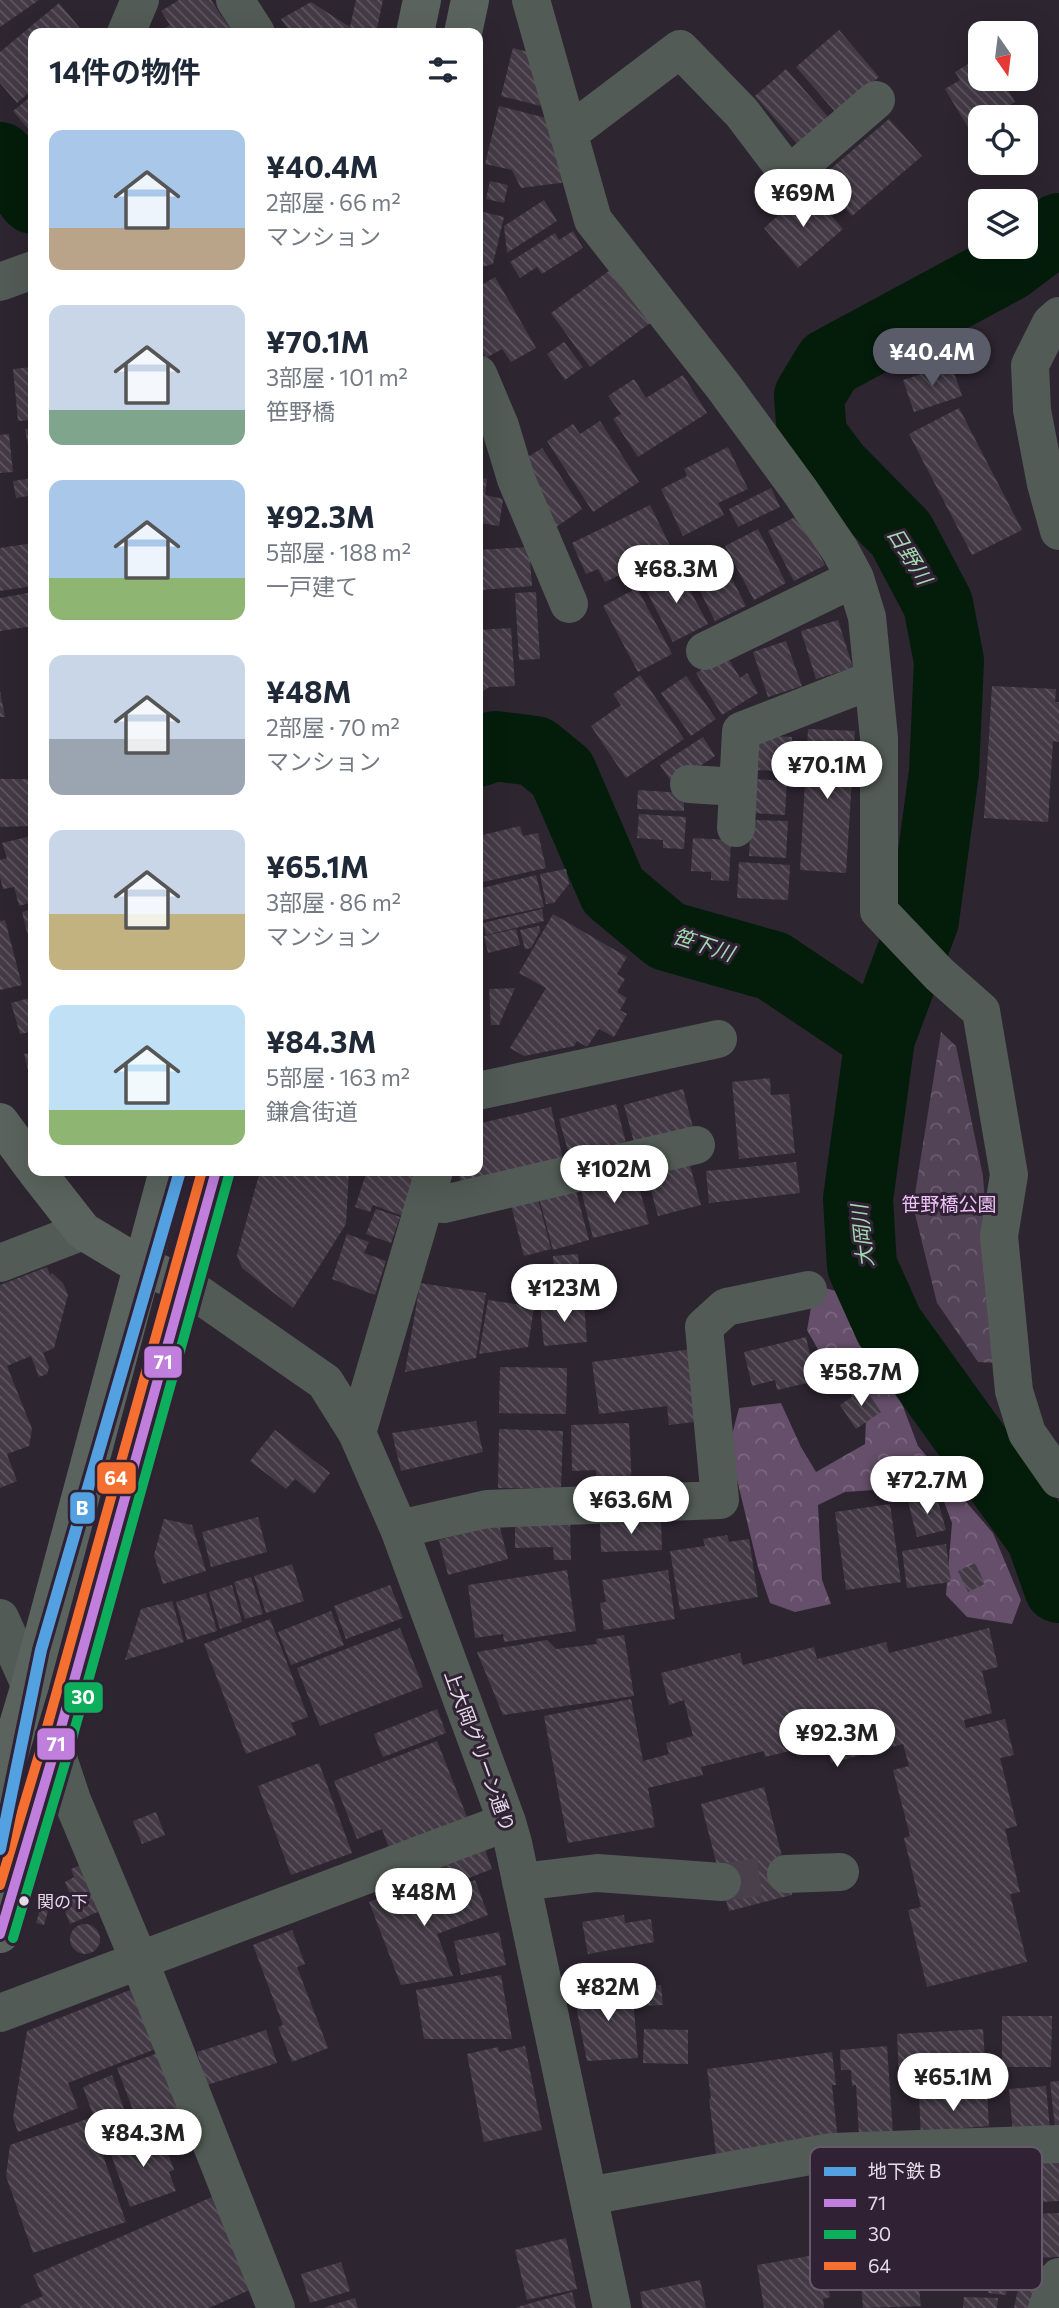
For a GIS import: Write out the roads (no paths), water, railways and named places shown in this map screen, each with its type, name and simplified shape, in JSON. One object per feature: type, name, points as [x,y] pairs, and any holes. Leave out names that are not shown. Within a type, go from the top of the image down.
[{"type":"main road","points":[[416,28],[422,0]]},
{"type":"main road","points":[[464,28],[470,0]]},
{"type":"main road","points":[[0,1122],[28,1160]]},
{"type":"main road","points":[[40,1176],[83,1231],[143,1267],[184,1284]]},
{"type":"main road","points":[[0,1785],[30,1685],[167,1176]]},
{"type":"main road","points":[[0,1934],[55,1749],[215,1176]]},
{"type":"street","points":[[127,28],[141,0]]},
{"type":"street","points":[[234,0],[253,28]]},
{"type":"street","points":[[531,0],[593,220],[754,428],[840,550],[855,578],[867,618],[879,738],[879,911],[939,974],[981,1011],[1009,1175],[999,1236],[1014,1391],[1027,1433],[1059,1479]]},
{"type":"street","points":[[569,133],[680,49],[742,113],[789,175],[876,100]]},
{"type":"street","points":[[1056,325],[1030,365],[1032,410],[1046,484],[1059,531]]},
{"type":"street","points":[[483,386],[500,426],[516,479],[569,604]]},
{"type":"street","points":[[705,651],[855,578]]},
{"type":"street","points":[[736,828],[741,731],[872,680]]},
{"type":"street","points":[[689,784],[737,787]]},
{"type":"street","points":[[483,1090],[718,1039]]},
{"type":"street","points":[[430,1186],[444,1204],[696,1145]]},
{"type":"street","points":[[357,1433],[430,1186]]},
{"type":"street","points":[[0,1263],[83,1231]]},
{"type":"street","name":"上大岡グリーン通り","points":[[184,1284],[325,1382],[357,1433],[399,1528],[507,1822],[612,2308]]},
{"type":"street","points":[[399,1528],[488,1509],[720,1500],[704,1327],[726,1307],[808,1290]]},
{"type":"street","points":[[0,1618],[30,1685]]},
{"type":"street","points":[[55,1749],[72,1800],[139,1960],[276,2308]]},
{"type":"street","points":[[0,2013],[507,1822]]},
{"type":"street","points":[[786,1874],[840,1872]]},
{"type":"street","points":[[521,1882],[597,1873],[722,1882]]},
{"type":"street","points":[[974,2147],[1059,2144]]},
{"type":"street","points":[[587,2196],[810,2156]]},
{"type":"street","points":[[1047,2308],[1059,2277]]},
{"type":"waterway","name":"笹下川","points":[[0,157],[28,193]]},
{"type":"waterway","name":"日野川","points":[[1059,228],[1009,266],[829,363],[809,396],[812,436],[836,468],[901,534],[938,604],[949,661],[944,772],[924,920],[880,1038],[858,1199],[862,1266],[889,1326],[1041,1537],[1059,1588]]},
{"type":"waterway","name":"笹下川","points":[[483,750],[495,746],[535,751],[562,773],[613,891],[667,936],[773,966],[880,1038]]},
{"type":"tunnel","points":[[722,1882],[786,1874]]},
{"type":"metro line","name":"B","points":[[0,1849],[41,1650],[179,1176]]},
{"type":"place","name":"関の下","points":[[24,1901]]},
{"type":"park label","name":"笹野橋公園","points":[[949,1204]]},
{"type":"water label","name":"大岡川","points":[[863,1236]]}]
